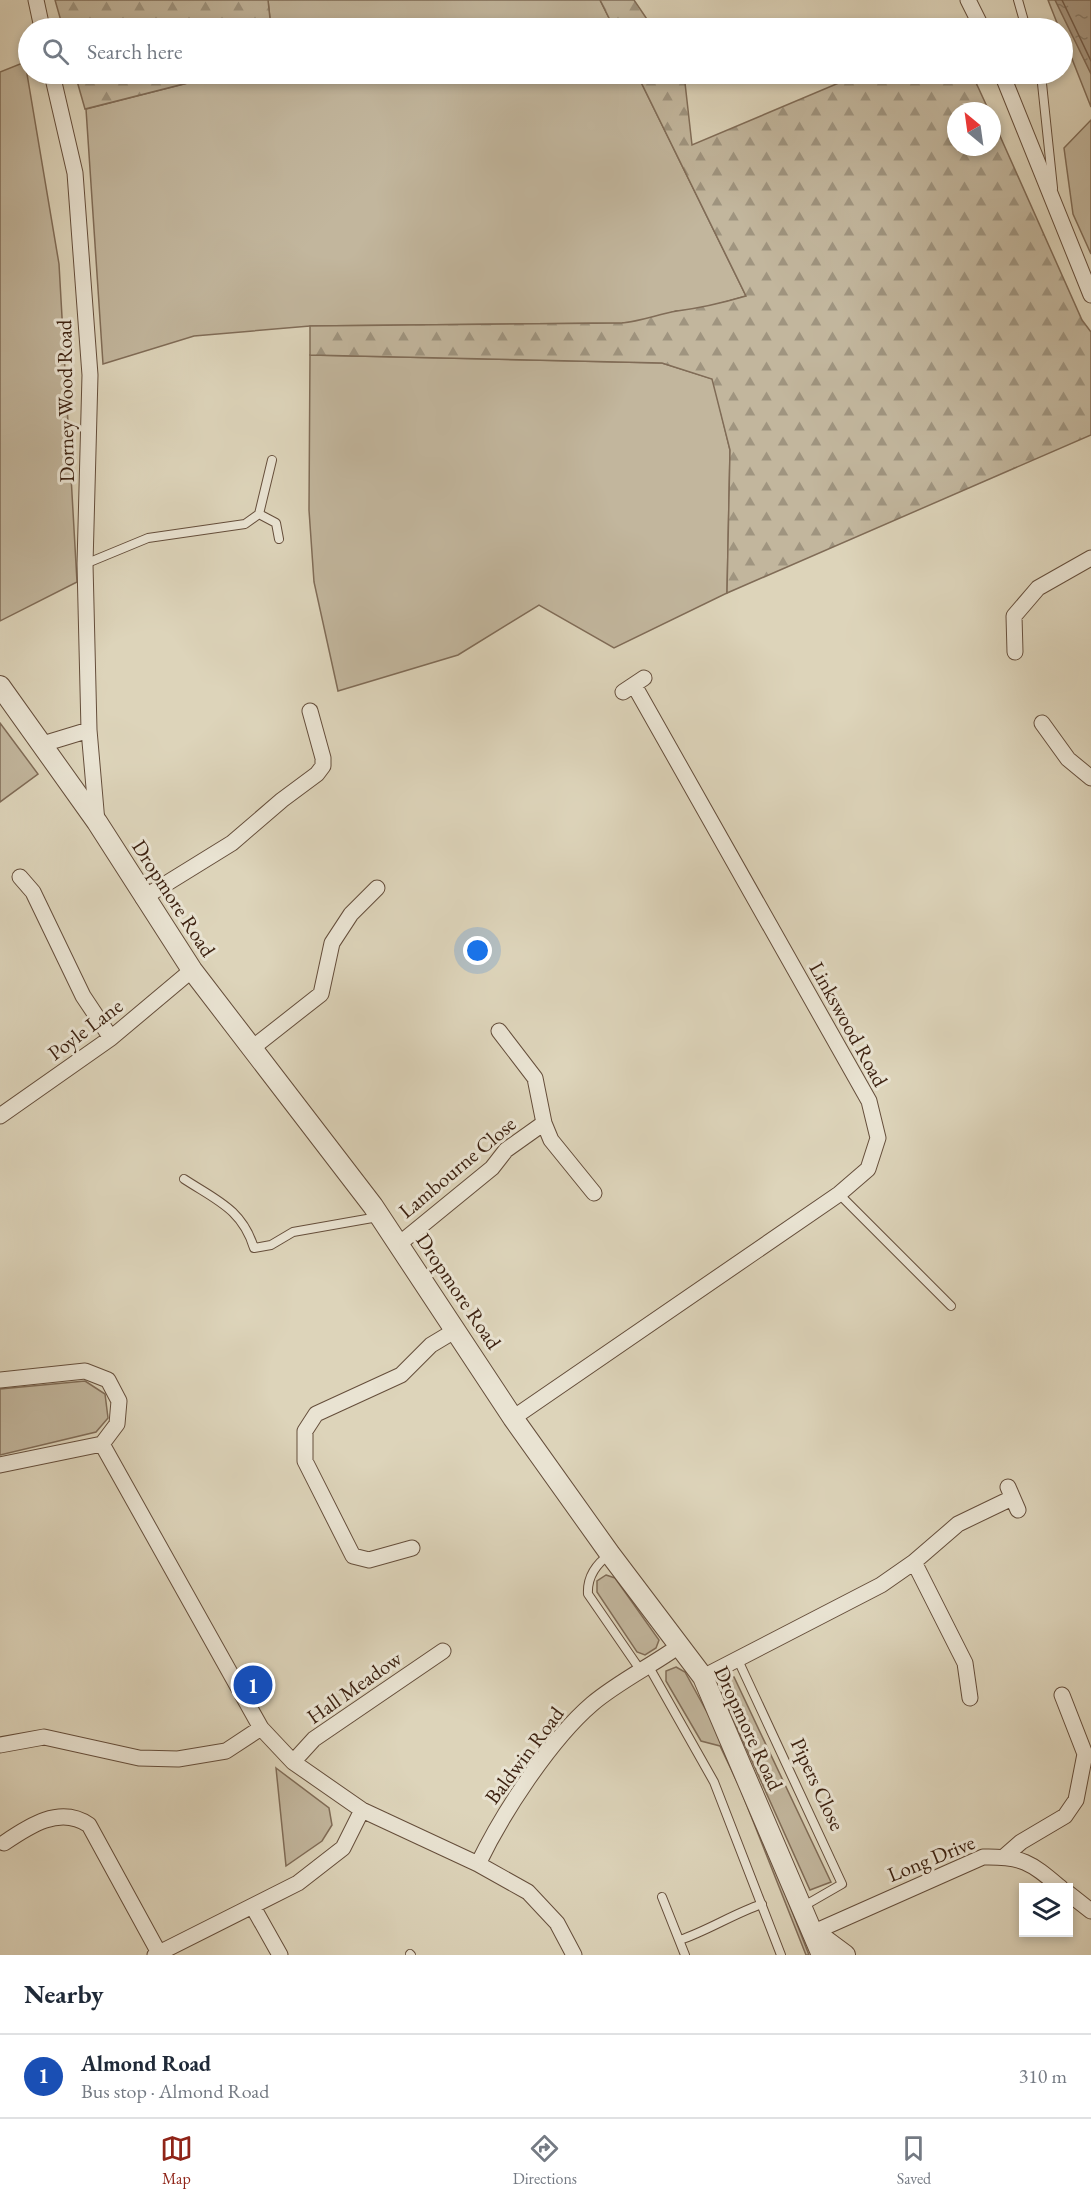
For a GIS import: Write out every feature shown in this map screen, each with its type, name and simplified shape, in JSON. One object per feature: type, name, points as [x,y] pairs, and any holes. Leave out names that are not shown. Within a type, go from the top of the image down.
[{"type":"street","points":[[36,0],[40,18]]},
{"type":"street","points":[[968,0],[977,18]]},
{"type":"street","name":"Dorney Wood Road","points":[[54,84],[75,173],[90,375],[85,564],[89,730],[97,822]]},
{"type":"street","points":[[1006,84],[1091,295]]},
{"type":"street","points":[[1015,652],[1014,615],[1038,588],[1091,558]]},
{"type":"street","name":"Linkswood Road","points":[[513,1418],[839,1194],[868,1169],[878,1138],[869,1101],[634,685]]},
{"type":"street","name":"Dropmore Road","points":[[0,686],[97,822],[143,898],[192,970],[380,1217],[513,1418],[610,1554],[703,1677],[822,1955]]},
{"type":"street","points":[[143,898],[232,843],[282,800],[317,774],[323,766],[323,758],[310,711]]},
{"type":"street","points":[[1042,723],[1068,759],[1091,778]]},
{"type":"street","points":[[43,744],[89,730]]},
{"type":"street","points":[[20,877],[33,892],[83,996],[111,1038]]},
{"type":"street","points":[[250,1049],[321,994],[332,943],[351,914],[376,888]]},
{"type":"street","name":"Poyle Lane","points":[[0,1116],[111,1038],[192,970]]},
{"type":"street","name":"Lambourne Close","points":[[499,1031],[535,1077],[544,1123],[551,1140],[594,1194]]},
{"type":"street","name":"Lambourne Close","points":[[399,1244],[492,1168],[506,1149],[544,1123]]},
{"type":"street","points":[[412,1548],[369,1560],[352,1556],[305,1461],[304,1431],[316,1414],[401,1375],[431,1345],[456,1330]]},
{"type":"street","points":[[0,1380],[85,1371],[108,1380],[119,1401],[117,1424],[102,1444],[0,1465]]},
{"type":"street","points":[[102,1444],[261,1728],[293,1762],[362,1810],[478,1864],[528,1892],[557,1923],[574,1955]]},
{"type":"street","points":[[703,1677],[881,1586],[914,1562],[958,1524],[1013,1498]]},
{"type":"street","points":[[914,1562],[965,1663],[970,1698]]},
{"type":"street","name":"Baldwin Road","points":[[478,1864],[495,1828],[568,1727],[593,1703],[679,1646]]},
{"type":"street","name":"Hall Meadow","points":[[293,1762],[314,1739],[443,1651]]},
{"type":"street","points":[[1005,1856],[1022,1842],[1065,1816],[1076,1800],[1085,1754],[1062,1695]]},
{"type":"street","points":[[0,1745],[44,1737],[139,1758],[178,1759],[226,1751],[261,1728]]},
{"type":"street","points":[[4,1843],[30,1826],[50,1817],[81,1820],[89,1825],[157,1954],[298,1883],[343,1848],[362,1810]]},
{"type":"street","name":"Long Drive","points":[[814,1932],[983,1857],[1005,1856],[1028,1861],[1056,1883]]},
{"type":"street","points":[[1073,1897],[1091,1911]]},
{"type":"street","points":[[253,1907],[280,1955]]},
{"type":"street","points":[[814,1932],[844,1955]]},
{"type":"lane","points":[[1018,0],[1023,18]]},
{"type":"lane","points":[[1042,84],[1054,199]]},
{"type":"lane","points":[[85,564],[148,538],[245,524],[259,514],[272,460]]},
{"type":"lane","points":[[259,514],[276,523],[279,539]]},
{"type":"lane","points":[[184,1179],[237,1215],[248,1229],[254,1248],[271,1245],[293,1232],[380,1217]]},
{"type":"lane","points":[[839,1194],[951,1306]]},
{"type":"lane","points":[[610,1554],[601,1560],[591,1574],[588,1594],[646,1670],[714,1782],[781,1955]]},
{"type":"lane","name":"Pipers Close","points":[[738,1660],[842,1884],[802,1907]]},
{"type":"lane","points":[[662,1897],[685,1955]]},
{"type":"lane","points":[[680,1940],[706,1931],[741,1911],[762,1904]]},
{"type":"green space","points":[[55,0],[268,0],[270,18],[60,18]]},
{"type":"green space","points":[[268,0],[600,0],[609,18],[270,18]]},
{"type":"green space","points":[[600,0],[634,0],[646,18],[609,18]]},
{"type":"green space","points":[[1048,0],[1091,0],[1091,107],[1073,61],[1073,18],[1055,18]]},
{"type":"green space","points":[[18,65],[18,84],[29,84],[59,264],[77,582],[0,621],[0,72]]},
{"type":"green space","points":[[78,84],[184,84],[85,109]]},
{"type":"green space","points":[[184,84],[642,84],[746,296],[697,310],[676,311],[645,321],[622,323],[310,326],[194,336],[103,364],[86,109]]},
{"type":"green space","points":[[642,84],[685,84],[692,145],[836,84],[977,84],[985,102],[947,102],[947,156],[1001,156],[1001,138],[1082,320],[1091,332],[1091,435],[727,593],[730,450],[712,379],[662,363],[310,355],[310,326],[622,323],[746,296]]},
{"type":"green space","points":[[1091,120],[1091,254],[1073,214],[1064,148]]},
{"type":"green space","points":[[310,355],[662,363],[713,379],[730,450],[727,593],[614,648],[539,605],[458,655],[338,691],[314,582],[309,510]]},
{"type":"green space","points":[[0,723],[38,774],[0,802]]},
{"type":"green space","points":[[85,1381],[105,1394],[108,1418],[96,1432],[0,1455],[0,1389]]},
{"type":"green space","points":[[606,1575],[615,1578],[659,1640],[656,1648],[645,1655],[637,1652],[597,1592],[597,1581]]},
{"type":"green space","points":[[676,1667],[685,1672],[726,1747],[809,1955],[806,1955],[740,1788],[720,1746],[701,1741],[666,1681],[666,1671]]},
{"type":"green space","points":[[722,1676],[734,1677],[831,1882],[810,1890],[719,1688]]},
{"type":"green space","points":[[276,1768],[329,1808],[332,1825],[322,1841],[286,1866]]},
{"type":"water","points":[[1055,0],[1091,0],[1091,74],[1073,37],[1073,18],[1064,18]]},
{"type":"place","name":"Almond Road","points":[[253,1685]]}]
